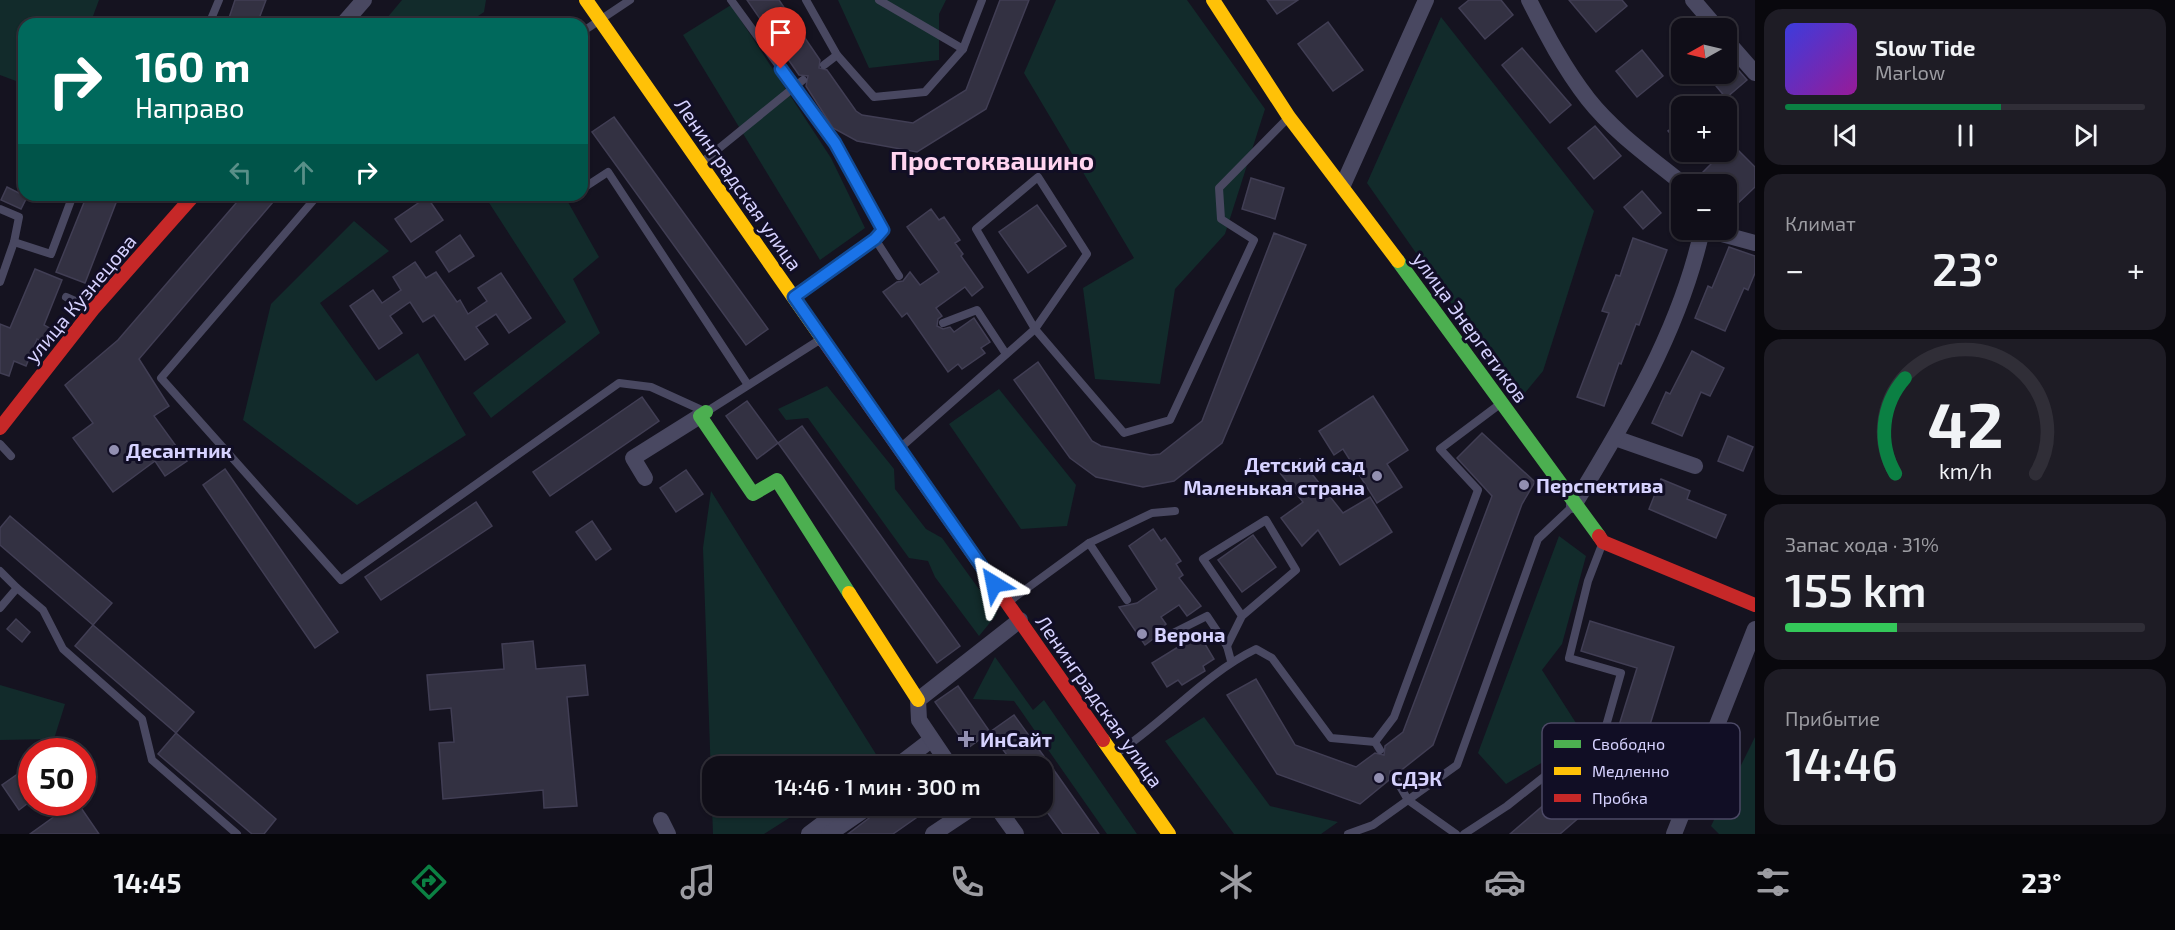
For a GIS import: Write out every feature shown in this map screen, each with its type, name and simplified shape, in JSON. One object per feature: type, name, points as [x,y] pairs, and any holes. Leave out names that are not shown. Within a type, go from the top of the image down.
[{"type":"street","points":[[348,18],[364,0]]},
{"type":"street","name":"Ленинградская улица","points":[[586,0],[1169,834]]},
{"type":"street","name":"улица Энергетиков","points":[[1213,0],[1289,117],[1503,402],[1574,505],[1603,542],[1755,605]]},
{"type":"street","points":[[1342,185],[1426,0]]},
{"type":"street","points":[[1529,0],[1552,46],[1588,100],[1630,141],[1671,174]]},
{"type":"street","points":[[1693,0],[1708,18]]},
{"type":"street","points":[[1737,53],[1755,73]]},
{"type":"street","name":"улица Кузнецова","points":[[0,428],[94,308],[189,201]]},
{"type":"street","points":[[1737,238],[1755,243]]},
{"type":"street","points":[[1574,505],[1615,438],[1671,329],[1693,273],[1702,240]]},
{"type":"street","points":[[645,478],[633,458],[703,414],[753,494],[777,480],[918,700],[919,720],[943,756]]},
{"type":"street","points":[[1615,438],[1695,466]]},
{"type":"street","points":[[918,700],[1020,620]]},
{"type":"street","points":[[1718,723],[1755,629]]},
{"type":"street","points":[[910,756],[931,740]]},
{"type":"street","points":[[809,834],[833,816]]},
{"type":"street","points":[[829,834],[855,816]]},
{"type":"street","points":[[933,834],[960,816]]},
{"type":"street","points":[[1003,816],[1016,834]]},
{"type":"street","points":[[1674,834],[1680,819]]},
{"type":"lane","points":[[212,18],[219,0]]},
{"type":"lane","points":[[588,28],[630,0]]},
{"type":"lane","points":[[731,0],[835,143],[883,230],[875,239],[794,297]]},
{"type":"lane","points":[[806,0],[837,55],[874,97],[925,92],[963,49],[982,0]]},
{"type":"lane","points":[[879,0],[963,49]]},
{"type":"lane","points":[[824,65],[837,55]]},
{"type":"lane","points":[[700,163],[803,80]]},
{"type":"lane","points":[[900,448],[1035,329],[1087,254],[1038,177],[976,229],[1035,329],[1124,433],[1170,420],[1254,240],[1221,219],[1219,188],[1289,117]]},
{"type":"lane","points":[[588,185],[608,172],[748,385]]},
{"type":"lane","points":[[14,242],[51,254],[71,201]]},
{"type":"lane","points":[[313,201],[161,378],[341,580],[620,383],[651,387],[703,414],[822,338]]},
{"type":"lane","points":[[0,209],[19,217],[14,242],[0,282]]},
{"type":"lane","points":[[875,239],[899,276]]},
{"type":"lane","points":[[66,297],[94,308]]},
{"type":"lane","points":[[943,324],[977,310],[1006,354]]},
{"type":"lane","points":[[1114,755],[1141,738],[1232,661],[1256,649],[1272,658],[1331,738],[1377,746],[1394,717],[1478,490],[1440,449],[1503,402]]},
{"type":"lane","points":[[0,444],[11,456]]},
{"type":"lane","points":[[1348,834],[1373,825],[1457,765],[1538,539],[1574,505]]},
{"type":"lane","points":[[1007,603],[1089,543],[1152,513],[1175,511]]},
{"type":"lane","points":[[1227,646],[1242,616],[1296,570],[1266,520],[1203,559],[1242,616]]},
{"type":"lane","points":[[1603,542],[1588,581],[1569,658],[1620,673],[1607,723]]},
{"type":"lane","points":[[1089,543],[1127,600]]},
{"type":"lane","points":[[0,572],[43,610],[63,649],[142,719],[152,760],[237,834]]},
{"type":"lane","points":[[0,608],[17,588]]},
{"type":"lane","points":[[1165,637],[1207,616],[1227,646],[1232,661]]},
{"type":"lane","points":[[1394,776],[1407,800],[1456,834]]},
{"type":"lane","points":[[1464,834],[1507,806],[1542,778]]},
{"type":"green space","points":[[0,0],[99,0],[92,18],[18,18],[18,82],[0,75]]},
{"type":"green space","points":[[402,0],[486,0],[484,12],[475,18],[387,18]]},
{"type":"green space","points":[[838,0],[946,0],[939,14],[939,60],[869,68]]},
{"type":"green space","points":[[1056,0],[1187,0],[1265,109],[1225,234],[1175,289],[1160,384],[1095,379],[1083,288],[1134,258],[1024,73]]},
{"type":"green space","points":[[731,5],[831,158],[865,228],[820,260],[683,35]]},
{"type":"green space","points":[[1441,17],[1594,211],[1543,371],[1519,400],[1367,183]]},
{"type":"green space","points":[[488,201],[567,201],[599,257],[573,279],[600,333],[491,418],[473,393],[566,322]]},
{"type":"green space","points":[[354,221],[389,251],[320,303],[376,381],[418,353],[466,435],[357,505],[243,420],[271,304]]},
{"type":"green space","points":[[827,386],[894,469],[895,489],[926,529],[942,538],[997,614],[979,636],[935,577],[928,561],[909,558],[808,418],[786,420],[778,409]]},
{"type":"green space","points":[[999,389],[1076,485],[1067,526],[1021,529],[949,424]]},
{"type":"green space","points":[[711,491],[877,756],[710,756],[703,548]]},
{"type":"green space","points":[[1559,536],[1586,556],[1562,644],[1542,670],[1576,723],[1542,723],[1542,763],[1506,784],[1478,753]]},
{"type":"green space","points":[[995,657],[1033,710],[1044,700],[1137,834],[1107,834],[1014,701],[973,699]]},
{"type":"green space","points":[[0,685],[65,704],[54,738],[0,740]]},
{"type":"green space","points":[[1204,717],[1270,806],[1338,822],[1321,834],[1234,834],[1165,741]]},
{"type":"green space","points":[[1755,737],[1755,834],[1719,834],[1711,826],[1714,819],[1740,819],[1740,767]]},
{"type":"green space","points":[[712,816],[792,816],[764,834],[713,834]]},
{"type":"building","points":[[235,0],[266,0],[259,18],[229,18]]},
{"type":"building","points":[[747,0],[779,0],[820,60],[819,68],[827,70],[856,111],[862,115],[913,123],[966,90],[1000,0],[1029,0],[986,109],[917,152],[857,141],[833,128],[806,86],[808,76],[799,75]]},
{"type":"building","points":[[1267,0],[1298,0],[1277,14]]},
{"type":"building","points":[[1469,0],[1501,0],[1513,15],[1485,39],[1459,8]]},
{"type":"building","points":[[1569,0],[1622,0],[1627,6],[1596,32]]},
{"type":"building","points":[[1328,22],[1363,70],[1333,91],[1298,44]]},
{"type":"building","points":[[1522,48],[1571,105],[1550,123],[1502,65]]},
{"type":"building","points":[[1642,50],[1663,76],[1637,97],[1616,71]]},
{"type":"building","points":[[1737,69],[1747,80],[1728,96],[1724,96],[1714,84],[1737,84]]},
{"type":"building","points":[[614,117],[768,329],[746,345],[592,132]]},
{"type":"building","points":[[1595,126],[1621,156],[1594,179],[1568,148]]},
{"type":"building","points":[[1737,149],[1755,167],[1755,187],[1737,204],[1737,174],[1702,173],[1713,162],[1737,162]]},
{"type":"building","points":[[1251,178],[1284,188],[1275,219],[1242,209]]},
{"type":"building","points":[[7,187],[18,192],[18,201],[25,201],[21,209],[1,200]]},
{"type":"building","points":[[1642,191],[1661,213],[1643,229],[1624,207]]},
{"type":"building","points":[[85,201],[117,201],[85,283],[56,272]]},
{"type":"building","points":[[238,201],[274,201],[139,359],[169,406],[154,416],[187,461],[165,476],[155,461],[113,492],[73,438],[93,423],[65,385],[118,340]]},
{"type":"building","points":[[421,201],[430,201],[443,220],[411,242],[395,219]]},
{"type":"building","points":[[1037,205],[1066,246],[1028,273],[999,232]]},
{"type":"building","points":[[931,209],[939,220],[944,217],[960,240],[955,243],[963,254],[961,256],[983,287],[972,296],[965,287],[936,308],[942,316],[938,319],[937,326],[943,329],[950,327],[954,332],[974,318],[990,342],[981,348],[985,353],[962,369],[958,364],[948,372],[907,313],[902,317],[883,292],[897,282],[903,281],[910,272],[920,285],[939,272],[907,227]]},
{"type":"building","points":[[1274,233],[1306,245],[1222,443],[1174,481],[1143,487],[1096,477],[1070,458],[1014,380],[1038,362],[1092,441],[1101,446],[1151,455],[1160,454],[1202,421]]},
{"type":"building","points":[[460,235],[474,256],[449,272],[436,252]]},
{"type":"building","points":[[1633,238],[1667,250],[1639,325],[1636,324],[1621,364],[1619,363],[1604,406],[1577,397],[1609,313],[1602,311],[1616,275],[1620,276]]},
{"type":"building","points":[[1729,247],[1755,256],[1755,273],[1748,290],[1744,288],[1725,331],[1695,318],[1708,286],[1712,288]]},
{"type":"building","points":[[415,262],[426,278],[436,272],[457,302],[460,300],[468,314],[487,301],[478,288],[501,273],[531,318],[509,333],[496,314],[476,327],[488,344],[465,360],[434,315],[423,322],[410,302],[390,316],[402,333],[379,349],[350,306],[373,290],[382,303],[401,290],[393,277]]},
{"type":"building","points":[[35,269],[62,280],[44,325],[53,330],[46,344],[37,339],[26,366],[14,361],[9,376],[0,373],[0,324],[10,328]]},
{"type":"building","points":[[1692,351],[1724,368],[1710,396],[1701,392],[1682,436],[1652,423],[1666,392],[1670,394]]},
{"type":"building","name":"Детский сад Маленькая страна","points":[[1373,396],[1408,450],[1387,464],[1402,487],[1377,503],[1343,449],[1334,455],[1319,431]]},
{"type":"building","points":[[642,397],[659,421],[550,496],[533,472]]},
{"type":"building","points":[[747,401],[778,443],[757,459],[726,416]]},
{"type":"building","points":[[802,426],[960,646],[937,663],[778,443]]},
{"type":"building","points":[[1482,433],[1535,482],[1522,504],[1433,745],[1399,772],[1390,771],[1389,780],[1360,804],[1277,774],[1227,695],[1256,679],[1295,745],[1356,767],[1375,753],[1384,755],[1385,746],[1403,732],[1492,496],[1457,458]]},
{"type":"building","points":[[1728,436],[1753,447],[1743,471],[1718,461]]},
{"type":"building","points":[[1300,459],[1343,513],[1370,497],[1392,532],[1340,565],[1318,530],[1302,546],[1281,518],[1303,502],[1280,473]]},
{"type":"building","points":[[225,469],[338,632],[315,648],[203,485]]},
{"type":"building","points":[[686,470],[703,494],[676,512],[660,488]]},
{"type":"building","points":[[1661,479],[1690,491],[1687,499],[1726,515],[1716,538],[1649,509]]},
{"type":"building","points":[[476,502],[492,526],[381,600],[365,577]]},
{"type":"building","points":[[10,516],[112,603],[93,625],[0,545],[0,528]]},
{"type":"building","points":[[592,521],[611,549],[596,560],[576,532]]},
{"type":"building","points":[[1153,529],[1161,541],[1165,538],[1181,561],[1176,564],[1183,575],[1179,578],[1201,606],[1187,616],[1179,605],[1161,617],[1166,624],[1155,633],[1157,636],[1145,645],[1119,607],[1137,603],[1157,589],[1129,546]]},
{"type":"building","points":[[1253,535],[1276,567],[1242,592],[1218,560]]},
{"type":"building","points":[[16,619],[30,632],[22,642],[7,629]]},
{"type":"building","points":[[1590,621],[1674,647],[1650,723],[1620,723],[1637,668],[1581,651]]},
{"type":"building","points":[[93,625],[194,712],[176,733],[75,646]]},
{"type":"building","points":[[1199,634],[1214,659],[1203,666],[1205,671],[1182,685],[1178,680],[1167,687],[1152,663]]},
{"type":"building","points":[[533,641],[536,669],[585,665],[588,695],[567,697],[577,806],[544,808],[543,790],[443,799],[439,743],[454,742],[451,708],[430,710],[427,675],[504,669],[502,644]]},
{"type":"building","points":[[958,686],[990,732],[968,748],[935,702]]},
{"type":"building","points":[[1014,715],[1044,756],[1008,756],[990,732]]},
{"type":"building","points":[[176,733],[276,819],[264,834],[252,834],[158,754]]},
{"type":"building","points":[[1053,769],[1099,834],[1063,834],[1050,816],[1053,816]]},
{"type":"building","points":[[18,774],[18,809],[2,785]]},
{"type":"building","points":[[1542,806],[1542,819],[1577,819],[1560,834],[1510,834]]},
{"type":"building","points":[[55,816],[87,816],[99,834],[30,834]]},
{"type":"building","points":[[872,816],[919,816],[893,834],[848,834]]},
{"type":"traffic: fast","points":[[1398,261],[1599,536]]},
{"type":"traffic: fast","points":[[706,412],[700,416],[753,494],[777,480],[849,593]]},
{"type":"traffic: slow","points":[[586,0],[824,341]]},
{"type":"traffic: slow","points":[[1213,0],[1289,117],[1398,261]]},
{"type":"traffic: slow","points":[[849,593],[918,700]]},
{"type":"traffic: slow","points":[[1103,740],[1169,834]]},
{"type":"traffic: jam","points":[[0,428],[94,308],[189,201]]},
{"type":"traffic: jam","points":[[824,341],[1103,740]]},
{"type":"traffic: jam","points":[[1599,536],[1603,542],[1755,605]]},
{"type":"place","name":"Десантник","points":[[114,450]]},
{"type":"place","name":"Детский сад Маленькая страна","points":[[1377,476]]},
{"type":"place","name":"Перспектива","points":[[1524,485]]},
{"type":"place","name":"Верона","points":[[1142,634]]},
{"type":"place","name":"ИнСайт","points":[[966,739]]},
{"type":"place","name":"СДЭК","points":[[1379,778]]},
{"type":"district","name":"Простоквашино","points":[[992,159]]},
{"type":"route","points":[[781,69],[835,143],[883,230],[875,239],[794,297],[994,584]]}]
